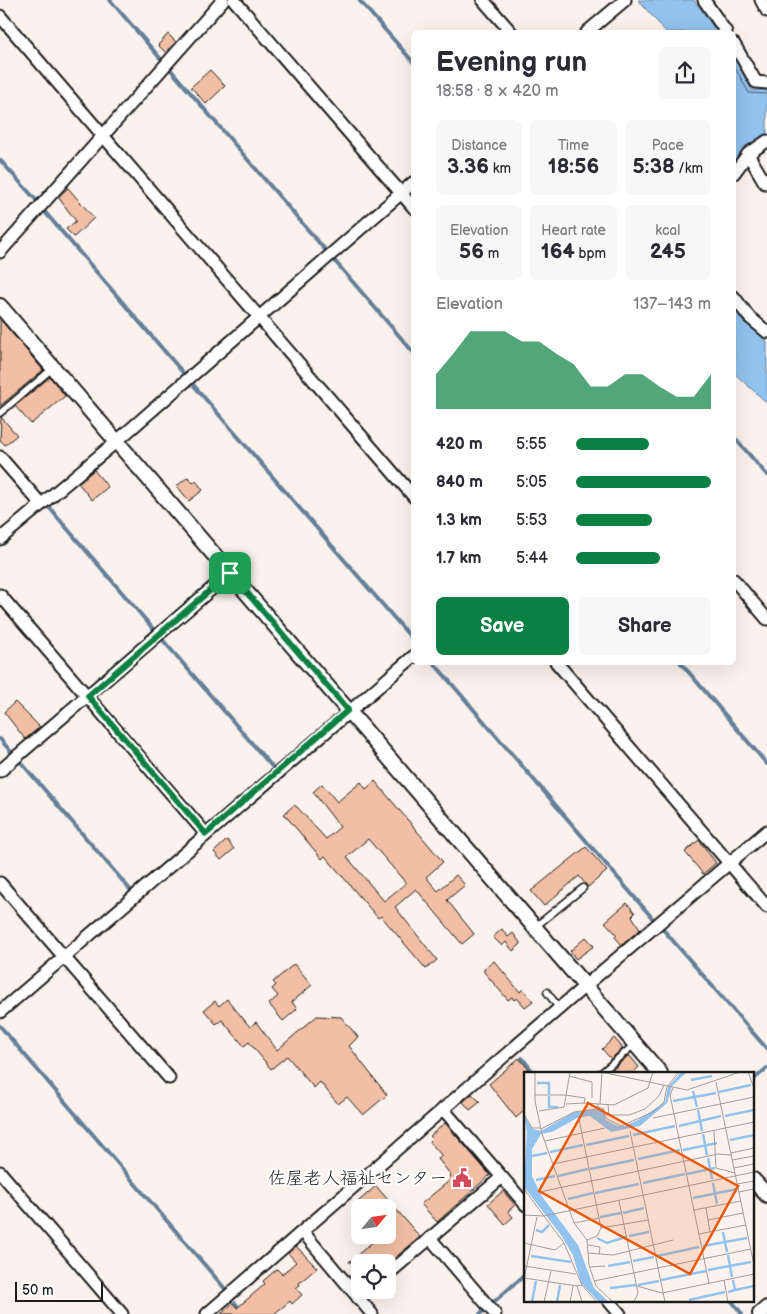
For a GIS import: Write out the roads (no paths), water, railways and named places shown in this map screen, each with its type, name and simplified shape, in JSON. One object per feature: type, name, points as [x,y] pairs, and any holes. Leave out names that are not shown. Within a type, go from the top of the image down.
[{"type":"street","points":[[0,252],[223,0]]},
{"type":"street","points":[[234,0],[411,205]]},
{"type":"street","points":[[483,0],[509,30]]},
{"type":"street","points":[[590,30],[625,0]]},
{"type":"street","points":[[704,0],[725,30]]},
{"type":"street","points":[[761,0],[767,11]]},
{"type":"street","points":[[0,16],[411,493]]},
{"type":"street","points":[[736,47],[756,82],[767,83]]},
{"type":"street","points":[[736,170],[748,154],[767,141]]},
{"type":"street","points":[[748,154],[766,184]]},
{"type":"street","points":[[0,539],[116,441],[411,185]]},
{"type":"street","points":[[736,299],[749,317],[767,332]]},
{"type":"street","points":[[0,306],[535,927],[635,1044],[654,1071]]},
{"type":"street","points":[[0,457],[41,504]]},
{"type":"street","points":[[0,771],[230,573]]},
{"type":"street","points":[[736,582],[767,619]]},
{"type":"street","points":[[0,595],[206,834]]},
{"type":"street","points":[[0,1012],[348,710],[363,701],[411,659]]},
{"type":"street","points":[[559,665],[767,908]]},
{"type":"street","points":[[207,1314],[559,1008],[767,831]]},
{"type":"street","points":[[0,883],[169,1078]]},
{"type":"street","points":[[443,1109],[524,1203]]},
{"type":"street","points":[[0,1172],[122,1314]]},
{"type":"street","points":[[396,1267],[502,1177]]},
{"type":"street","points":[[754,1181],[767,1195]]},
{"type":"street","points":[[303,1232],[351,1290]]},
{"type":"street","points":[[430,1238],[495,1314]]},
{"type":"street","points":[[359,1299],[372,1314]]},
{"type":"street","points":[[610,1302],[620,1314]]},
{"type":"street","points":[[760,1314],[767,1308]]},
{"type":"lane","points":[[0,413],[53,368]]},
{"type":"lane","points":[[535,927],[582,888]]},
{"type":"lane","points":[[547,992],[559,1008]]},
{"type":"lane","points":[[602,1072],[635,1044]]},
{"type":"water","points":[[638,0],[694,0],[716,30],[664,30]]},
{"type":"water","points":[[736,61],[752,90],[767,90],[767,135],[745,146],[736,159]]},
{"type":"water","points":[[736,311],[767,342],[767,403],[736,375]]},
{"type":"waterway","points":[[110,0],[160,58]]},
{"type":"waterway","points":[[359,0],[411,60]]},
{"type":"waterway","points":[[170,69],[327,252]]},
{"type":"waterway","points":[[0,160],[36,200]]},
{"type":"waterway","points":[[44,211],[185,375]]},
{"type":"waterway","points":[[333,259],[411,350]]},
{"type":"waterway","points":[[190,381],[411,638]]},
{"type":"waterway","points":[[736,439],[767,475]]},
{"type":"waterway","points":[[47,505],[155,631]]},
{"type":"waterway","points":[[161,638],[275,770]]},
{"type":"waterway","points":[[436,665],[654,920]]},
{"type":"waterway","points":[[683,665],[767,764]]},
{"type":"waterway","points":[[0,739],[13,754]]},
{"type":"waterway","points":[[19,760],[133,893]]},
{"type":"waterway","points":[[661,927],[767,1049]]},
{"type":"waterway","points":[[0,1026],[227,1291]]},
{"type":"waterway","points":[[522,1058],[533,1072]]},
{"type":"waterway","points":[[754,1079],[767,1068]]},
{"type":"waterway","points":[[489,1306],[524,1276]]},
{"type":"waterway","points":[[733,1302],[742,1314]]},
{"type":"waterway","points":[[235,1303],[244,1314]]},
{"type":"waterway","points":[[480,1314],[484,1310]]},
{"type":"place","name":"佐屋老人福祉センター","points":[[462,1178]]}]
